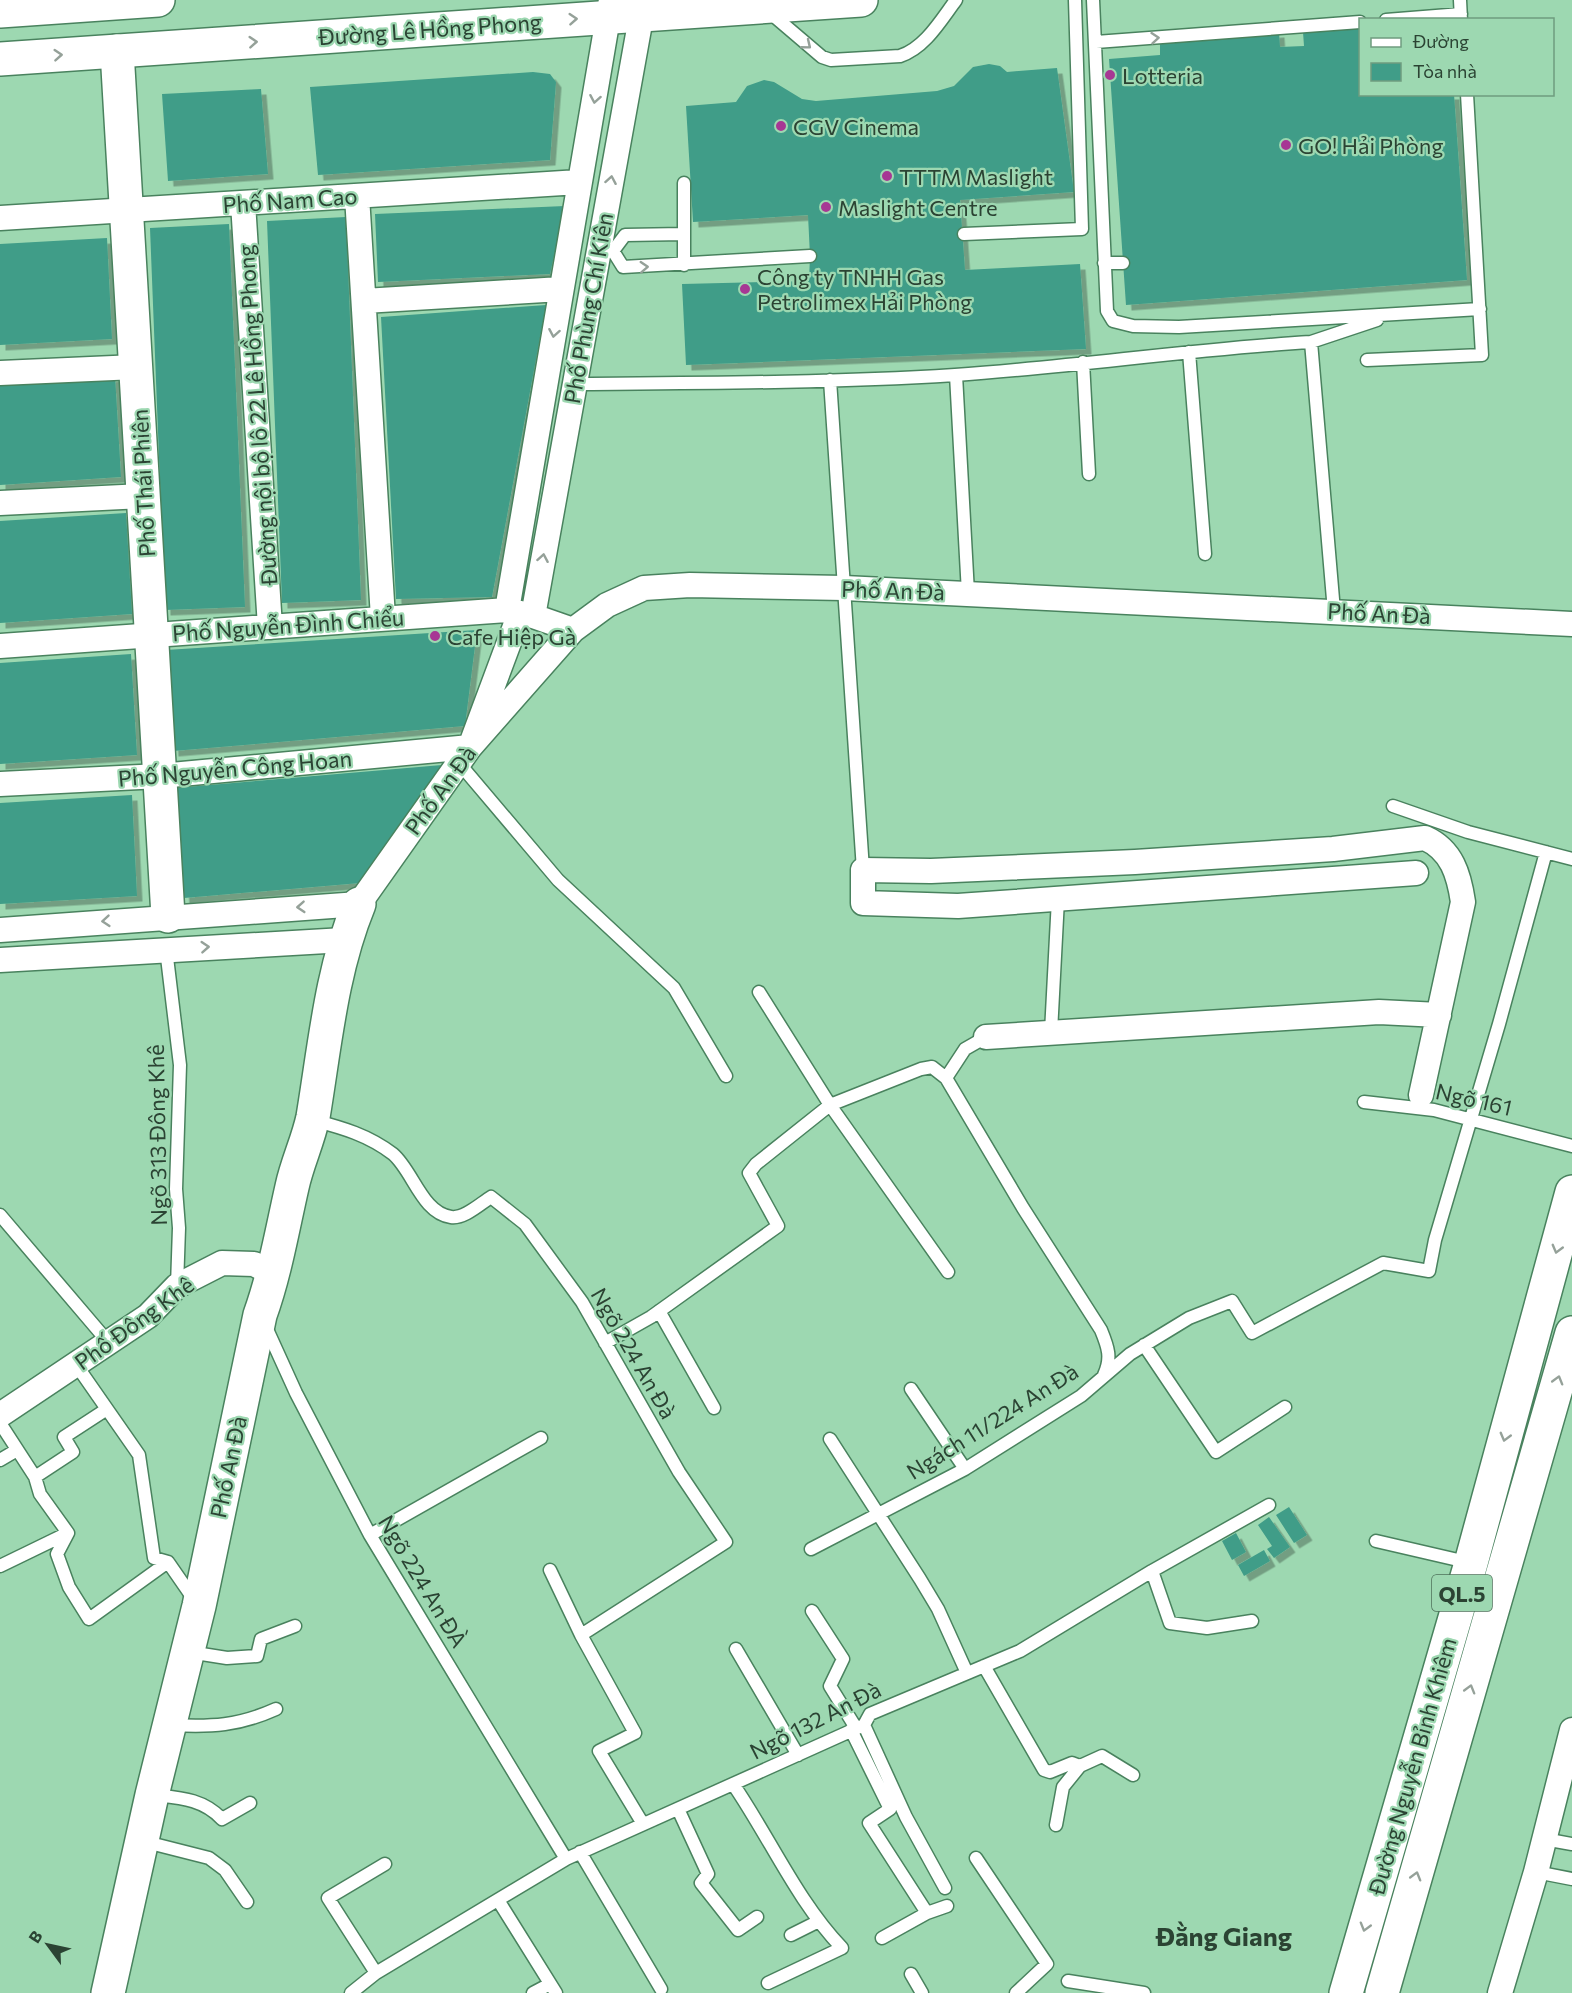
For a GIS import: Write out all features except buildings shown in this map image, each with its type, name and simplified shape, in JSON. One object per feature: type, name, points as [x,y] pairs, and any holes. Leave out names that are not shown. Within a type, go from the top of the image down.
[{"type":"main road","points":[[0,11],[158,0]]},
{"type":"main road","name":"Đường Lê Hồng Phong","points":[[0,59],[609,8],[763,6],[861,0]]},
{"type":"main road","name":"Phố Thái Phiên","points":[[117,51],[168,916]]},
{"type":"main road","name":"Phố An Đà","points":[[108,1993],[152,1795],[199,1606],[260,1315],[275,1275],[292,1185],[312,1120],[324,1039],[344,940],[359,904]]},
{"type":"main road","name":"Đường Nguyễn Bỉnh Khiêm","points":[[1346,1993],[1471,1563],[1572,1192]]},
{"type":"main road","name":"Đường Nguyễn Bỉnh Khiêm","points":[[1382,1993],[1572,1333]]},
{"type":"street","name":"Phố Phùng Chí Kiên","points":[[520,613],[602,257],[643,7]]},
{"type":"street","name":"Phố Phùng Chí Kiên","points":[[520,613],[563,279],[609,8]]},
{"type":"street","name":"Phố Nam Cao","points":[[0,218],[579,182]]},
{"type":"street","points":[[357,196],[382,618]]},
{"type":"street","name":"Đường nội bộ lô 22 Lê Hồng Phong","points":[[243,203],[270,627]]},
{"type":"street","points":[[364,301],[563,279],[602,257]]},
{"type":"street","points":[[0,373],[136,367]]},
{"type":"street","points":[[0,503],[143,496]]},
{"type":"street","name":"Phố An Đà","points":[[359,904],[464,755],[573,630],[607,605],[644,588],[690,585],[844,588],[1572,624]]},
{"type":"street","points":[[464,755],[520,613]]},
{"type":"street","name":"Phố Nguyễn Đình Chiểu","points":[[0,646],[382,618],[520,613],[573,630]]},
{"type":"street","name":"Phố Nguyễn Công Hoan","points":[[0,784],[160,776],[464,755]]},
{"type":"street","points":[[1416,873],[958,906],[863,903],[863,870],[932,871],[1135,862],[1334,849],[1425,838],[1452,861],[1460,882],[1463,902],[1421,1095]]},
{"type":"street","points":[[0,930],[168,916],[359,904]]},
{"type":"street","points":[[0,960],[344,940]]},
{"type":"street","points":[[986,1037],[1379,1012],[1439,1015]]},
{"type":"street","name":"Phố Đông Khê","points":[[0,1414],[77,1366],[148,1316],[177,1286],[222,1263],[254,1264],[275,1275]]},
{"type":"street","points":[[1500,1993],[1536,1872],[1572,1730]]},
{"type":"lane","points":[[763,6],[810,48],[822,57],[831,60],[910,52],[921,44],[956,0]]},
{"type":"lane","points":[[964,234],[1082,229],[1075,0]]},
{"type":"lane","points":[[1093,0],[1104,263],[1109,317],[1116,322],[1133,326],[1179,327],[1480,309]]},
{"type":"lane","points":[[1436,18],[1461,17],[1460,0]]},
{"type":"lane","points":[[1096,42],[1359,22]]},
{"type":"lane","points":[[1367,360],[1482,355],[1467,96]]},
{"type":"lane","points":[[684,183],[684,265]]},
{"type":"lane","points":[[683,234],[625,235],[602,257],[623,267],[810,256]]},
{"type":"lane","points":[[1464,238],[1477,237]]},
{"type":"lane","points":[[1104,263],[1123,262]]},
{"type":"lane","points":[[574,384],[830,380],[956,375],[1311,342],[1390,315]]},
{"type":"lane","points":[[1311,342],[1334,611]]},
{"type":"lane","points":[[1189,352],[1205,554]]},
{"type":"lane","points":[[1083,362],[1089,474]]},
{"type":"lane","points":[[956,375],[968,593]]},
{"type":"lane","points":[[830,380],[863,870]]},
{"type":"lane","points":[[464,755],[558,880],[674,988],[726,1076]]},
{"type":"lane","points":[[1393,806],[1468,832],[1572,858]]},
{"type":"lane","points":[[1471,1119],[1545,852]]},
{"type":"lane","points":[[1051,1032],[1058,899]]},
{"type":"lane","name":"Ngõ 313 Đông Khê","points":[[166,949],[180,1065],[176,1189],[179,1228],[177,1286]]},
{"type":"lane","points":[[759,992],[830,1105],[948,1272]]},
{"type":"lane","points":[[946,1078],[965,1049],[986,1037]]},
{"type":"lane","points":[[605,1343],[659,1311],[778,1226],[749,1173],[756,1164],[830,1105],[921,1069],[932,1067],[946,1078],[1023,1208],[1101,1330],[1108,1348],[1109,1363],[1103,1377]]},
{"type":"lane","name":"Ngõ 161","points":[[1364,1102],[1434,1110],[1572,1146]]},
{"type":"lane","name":"Ngách 11/224 An Đà","points":[[811,1549],[965,1469],[1081,1396],[1144,1345],[1189,1318],[1232,1300],[1252,1333],[1383,1263],[1429,1271],[1435,1240],[1471,1119]]},
{"type":"lane","name":"Ngõ 224 An Đà","points":[[312,1120],[360,1133],[394,1155],[408,1169],[430,1205],[443,1214],[453,1217],[465,1214],[491,1197],[525,1224],[582,1302],[679,1472],[726,1542],[581,1635]]},
{"type":"lane","points":[[0,1215],[109,1343]]},
{"type":"lane","points":[[659,1311],[714,1408]]},
{"type":"lane","name":"Ngõ 224 An ĐÀ","points":[[260,1315],[296,1393],[370,1535],[566,1859]]},
{"type":"lane","points":[[1144,1345],[1216,1452],[1285,1407]]},
{"type":"lane","points":[[77,1366],[139,1455],[154,1558],[168,1562],[199,1606]]},
{"type":"lane","points":[[910,1389],[965,1469]]},
{"type":"lane","points":[[35,1477],[73,1452],[64,1437],[107,1410]]},
{"type":"lane","points":[[0,1423],[35,1477],[40,1494],[68,1533]]},
{"type":"lane","points":[[370,1535],[541,1437]]},
{"type":"lane","points":[[830,1439],[938,1609],[967,1673]]},
{"type":"lane","points":[[0,1460],[17,1450]]},
{"type":"lane","name":"Ngõ 132 An Đà","points":[[351,1993],[376,1973],[566,1859],[857,1728],[870,1714],[1020,1651],[1152,1571],[1269,1505]]},
{"type":"lane","points":[[68,1533],[57,1554],[69,1587],[89,1619],[168,1562]]},
{"type":"lane","points":[[0,1566],[68,1533]]},
{"type":"lane","points":[[1376,1541],[1471,1563]]},
{"type":"lane","points":[[550,1570],[581,1635],[635,1733],[599,1751],[643,1824]]},
{"type":"lane","points":[[1152,1571],[1170,1623],[1207,1628],[1251,1621]]},
{"type":"lane","points":[[812,1611],[843,1659],[830,1686],[857,1728],[945,1888]]},
{"type":"lane","points":[[188,1652],[226,1658],[256,1656],[261,1639],[295,1626]]},
{"type":"lane","points":[[736,1649],[798,1755]]},
{"type":"lane","points":[[984,1666],[1044,1770],[1050,1772],[1072,1763],[1080,1766]]},
{"type":"lane","points":[[170,1725],[212,1727],[234,1724],[276,1709]]},
{"type":"lane","points":[[857,1728],[890,1809],[869,1823],[927,1913]]},
{"type":"lane","points":[[1056,1825],[1063,1787],[1080,1766],[1102,1756],[1133,1774]]},
{"type":"lane","points":[[734,1784],[762,1827],[817,1922],[842,1948],[768,1983]]},
{"type":"lane","points":[[152,1795],[201,1803],[210,1807],[222,1819],[250,1803]]},
{"type":"lane","points":[[678,1809],[708,1874],[701,1883],[738,1930],[757,1917]]},
{"type":"lane","points":[[1544,1839],[1572,1844]]},
{"type":"lane","points":[[142,1841],[209,1858],[218,1864],[248,1902]]},
{"type":"lane","points":[[580,1852],[661,1989]]},
{"type":"lane","points":[[976,1858],[1047,1964],[1016,1993]]},
{"type":"lane","points":[[376,1973],[328,1898],[384,1864]]},
{"type":"lane","points":[[1536,1872],[1572,1879]]},
{"type":"lane","points":[[498,1900],[553,1989],[533,1993]]},
{"type":"lane","points":[[882,1938],[927,1913],[947,1906]]},
{"type":"lane","points":[[791,1935],[817,1922]]},
{"type":"lane","points":[[911,1974],[922,1993]]},
{"type":"lane","points":[[1068,1981],[1144,1993]]},
{"type":"place","name":"Lotteria","points":[[1110,75]]},
{"type":"place","name":"CGV Cinema","points":[[781,126]]},
{"type":"place","name":"GO! Hải Phòng","points":[[1286,145]]},
{"type":"place","name":"TTTM Maslight","points":[[887,176]]},
{"type":"place","name":"Maslight Centre","points":[[826,207]]},
{"type":"place","name":"Công ty TNHH Gas Petrolimex Hải Phòng","points":[[745,289]]},
{"type":"place","name":"Cafe Hiệp Gà","points":[[435,636]]},
{"type":"district","name":"Đằng Giang","points":[[1224,1935]]}]
